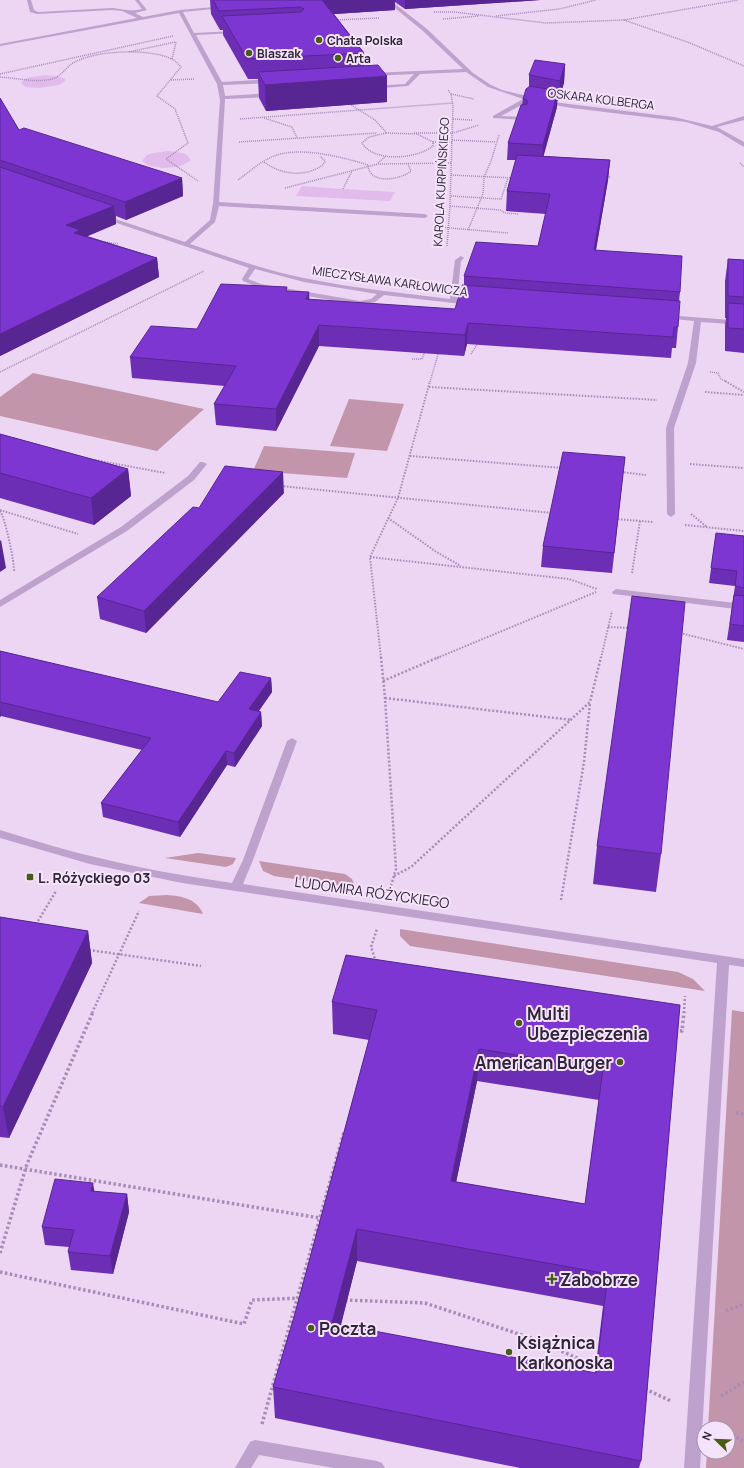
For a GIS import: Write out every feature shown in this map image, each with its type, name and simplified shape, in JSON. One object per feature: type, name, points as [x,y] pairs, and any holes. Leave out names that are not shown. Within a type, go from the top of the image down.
[{"type":"street","points":[[29,0],[32,11],[37,13],[112,9],[123,10],[142,18]]},
{"type":"street","points":[[131,13],[145,10],[137,0]]},
{"type":"street","name":"OSKARA KOLBERGA","points":[[387,0],[431,35],[466,70],[490,87],[528,99],[679,119],[714,127],[725,132],[744,145]]},
{"type":"street","points":[[196,3],[201,8]]},
{"type":"street","points":[[0,45],[180,11],[229,6]]},
{"type":"street","points":[[180,11],[220,84],[223,98],[216,204],[213,221],[185,245]]},
{"type":"street","points":[[192,34],[244,32]]},
{"type":"street","points":[[364,76],[466,70]]},
{"type":"street","points":[[369,88],[406,85],[419,72]]},
{"type":"street","points":[[220,84],[276,81]]},
{"type":"street","points":[[223,98],[274,95]]},
{"type":"street","points":[[523,118],[495,117],[528,99]]},
{"type":"street","points":[[714,127],[744,118]]},
{"type":"street","points":[[216,204],[425,216]]},
{"type":"street","name":"MIECZYSŁAWA KARŁOWICZA","points":[[98,215],[227,259],[304,280],[382,293],[481,304]]},
{"type":"street","points":[[453,301],[458,260],[461,258]]},
{"type":"street","points":[[253,267],[245,279],[246,281],[260,286],[360,303],[373,301],[382,293]]},
{"type":"street","points":[[655,316],[744,323]]},
{"type":"street","points":[[670,514],[670,428],[692,363],[698,320]]},
{"type":"street","points":[[0,604],[124,529],[191,478],[203,464]]},
{"type":"street","points":[[616,592],[744,607]]},
{"type":"street","points":[[236,887],[248,860],[292,742]]},
{"type":"street","name":"LUDOMIRA RÓŻYCKIEGO","points":[[0,834],[81,859],[124,869],[744,963]]},
{"type":"street","points":[[692,1468],[723,960]]},
{"type":"street","points":[[244,1468],[255,1447],[377,1468]]},
{"type":"path","points":[[490,16],[559,10],[596,0]]},
{"type":"path","points":[[431,12],[454,12],[486,15],[535,23],[624,20],[738,0]]},
{"type":"path","points":[[437,20],[486,15]]},
{"type":"path","points":[[332,21],[382,17]]},
{"type":"path","points":[[624,20],[690,43],[744,66]]},
{"type":"path","points":[[0,76],[20,68],[175,36],[192,34]]},
{"type":"path","points":[[0,76],[48,80],[59,77],[73,63],[82,60],[123,53],[176,41]]},
{"type":"path","points":[[123,53],[151,54],[172,59],[181,68],[162,87],[157,96],[175,109],[186,135],[188,144],[166,159],[194,179],[201,182],[217,184]]},
{"type":"path","points":[[170,80],[194,79]]},
{"type":"path","name":"KAROLA KURPIŃSKIEGO","points":[[445,86],[450,92],[453,103],[450,206],[446,248]]},
{"type":"path","points":[[346,100],[350,105],[375,120],[386,133]]},
{"type":"path","points":[[235,119],[453,103]]},
{"type":"path","points":[[262,117],[292,127],[297,138]]},
{"type":"path","points":[[453,119],[472,120]]},
{"type":"path","points":[[234,142],[386,133],[453,133],[484,123]]},
{"type":"path","points":[[468,230],[484,194],[484,177],[502,129]]},
{"type":"path","points":[[386,133],[369,137],[362,143],[366,149],[386,156],[417,155],[431,149],[433,142]]},
{"type":"path","points":[[407,133],[422,136],[433,142],[496,142]]},
{"type":"path","points":[[422,136],[426,133]]},
{"type":"path","points":[[366,134],[369,135],[369,137]]},
{"type":"path","points":[[236,181],[273,156],[280,154],[298,152],[368,165]]},
{"type":"path","points":[[319,155],[324,159]]},
{"type":"path","points":[[378,164],[386,156]]},
{"type":"path","points":[[324,159],[331,157]]},
{"type":"path","points":[[264,162],[279,172],[301,173],[320,168],[324,164],[324,159]]},
{"type":"path","points":[[280,189],[352,171],[368,165],[452,163]]},
{"type":"path","points":[[368,165],[369,171],[374,176],[393,179],[409,174],[411,171],[408,164]]},
{"type":"path","points":[[343,189],[352,171]]},
{"type":"path","points":[[451,175],[515,179]]},
{"type":"path","points":[[603,177],[611,178]]},
{"type":"path","points":[[450,196],[501,199],[508,178]]},
{"type":"path","points":[[450,206],[500,210],[505,213],[518,214]]},
{"type":"path","points":[[448,229],[508,233]]},
{"type":"path","points":[[102,242],[125,244]]},
{"type":"path","points":[[0,372],[227,259]]},
{"type":"path","points":[[470,354],[478,342]]},
{"type":"path","points":[[388,893],[396,869],[383,681],[370,557],[398,498],[439,350]]},
{"type":"path","points":[[412,359],[422,359],[424,351]]},
{"type":"path","points":[[706,372],[718,373],[721,379],[744,392]]},
{"type":"path","points":[[429,387],[681,396],[694,392],[744,395]]},
{"type":"path","points":[[410,456],[570,468]]},
{"type":"path","points":[[88,459],[191,478]]},
{"type":"path","points":[[670,462],[744,468]]},
{"type":"path","points":[[618,472],[646,475]]},
{"type":"path","points":[[275,486],[554,513]]},
{"type":"path","points":[[0,510],[104,541]]},
{"type":"path","points":[[0,510],[6,525],[7,539],[15,564],[14,571],[9,576]]},
{"type":"path","points":[[388,518],[444,557],[463,567]]},
{"type":"path","points":[[609,518],[655,523]]},
{"type":"path","points":[[629,594],[640,521]]},
{"type":"path","points":[[685,525],[744,531]]},
{"type":"path","points":[[370,557],[569,579],[600,590],[383,681]]},
{"type":"path","points":[[561,900],[584,762],[590,702],[616,592]]},
{"type":"path","points":[[608,627],[636,628]]},
{"type":"path","points":[[675,632],[744,649]]},
{"type":"path","points":[[384,698],[572,720]]},
{"type":"path","points":[[393,876],[411,867],[590,702]]},
{"type":"path","points":[[38,921],[56,891]]},
{"type":"path","points":[[0,1253],[26,1169],[91,1016],[140,911]]},
{"type":"path","points":[[378,925],[371,947],[378,969]]},
{"type":"path","points":[[81,949],[201,966]]},
{"type":"path","points":[[672,1030],[682,1031],[685,996]]},
{"type":"path","points":[[255,1447],[345,1129]]},
{"type":"path","points":[[0,1165],[320,1218]]},
{"type":"path","points":[[0,1272],[244,1324],[252,1300],[305,1298]]},
{"type":"path","points":[[342,1300],[425,1303],[540,1341],[603,1370]]},
{"type":"path","points":[[639,1387],[695,1412]]},
{"type":"shaded area","points":[[44,75],[57,76],[65,79],[65,81],[59,85],[39,88],[26,87],[21,83],[26,78]]},
{"type":"shaded area","points":[[168,151],[183,153],[191,160],[177,167],[161,168],[147,165],[142,161],[147,155]]},
{"type":"shaded area","points":[[302,186],[395,192],[390,201],[296,196]]},
{"type":"shaded area","points":[[33,373],[204,409],[157,451],[0,416],[0,397]]},
{"type":"shaded area","points":[[349,399],[404,404],[387,451],[330,446]]},
{"type":"shaded area","points":[[264,446],[355,453],[347,478],[253,471]]},
{"type":"shaded area","points":[[198,853],[236,858],[233,864],[226,867],[165,858]]},
{"type":"shaded area","points":[[259,861],[345,874],[352,879],[356,888],[274,876],[263,871]]},
{"type":"shaded area","points":[[167,895],[188,899],[197,905],[203,914],[139,903],[149,896]]},
{"type":"shaded area","points":[[400,929],[678,972],[693,979],[705,991],[410,946],[400,936]]},
{"type":"shaded area","points":[[732,1010],[744,1012],[744,1468],[706,1468],[706,1460],[736,1460],[736,1420],[708,1420]]},
{"type":"building","points":[[213,0],[322,0],[364,53],[247,59],[222,16],[301,12],[304,9],[300,7],[219,11]]},
{"type":"building","points":[[535,60],[565,64],[560,81],[529,75]]},
{"type":"building","points":[[378,65],[387,76],[265,85],[258,72]]},
{"type":"building","points":[[530,86],[558,91],[543,145],[508,143],[521,105],[527,104],[527,100],[523,99],[526,89]]},
{"type":"building","points":[[0,98],[19,130],[24,128],[182,178],[125,202],[0,160]]},
{"type":"building","points":[[517,155],[610,160],[594,250],[682,256],[680,292],[464,276],[476,242],[538,246],[550,194],[507,191]]},
{"type":"building","points":[[0,167],[114,206],[66,225],[80,230],[74,233],[157,258],[0,334]]},
{"type":"building","points":[[728,259],[744,260],[744,297],[728,296]]},
{"type":"building","points":[[221,284],[287,287],[286,291],[309,292],[306,299],[455,309],[462,285],[680,301],[678,327],[674,327],[673,337],[468,323],[465,335],[319,325],[276,409],[214,404],[236,366],[130,357],[151,326],[197,329]]},
{"type":"building","points":[[728,303],[744,304],[744,329],[728,328]]},
{"type":"building","points":[[0,434],[128,469],[91,498],[0,473]]},
{"type":"building","points":[[563,452],[625,457],[614,553],[543,546]]},
{"type":"building","points":[[225,466],[283,472],[144,611],[97,597],[193,507],[199,508]]},
{"type":"building","points":[[716,533],[744,536],[744,588],[735,586],[737,571],[711,568]]},
{"type":"building","points":[[734,595],[744,596],[744,626],[730,624]]},
{"type":"building","points":[[632,596],[685,602],[661,854],[597,846]]},
{"type":"building","points":[[0,651],[218,702],[240,672],[271,678],[249,709],[261,712],[234,753],[226,751],[178,822],[101,803],[151,738],[0,702]]},
{"type":"building","points":[[0,917],[88,931],[3,1107],[0,1106]]},
{"type":"building","points":[[346,955],[680,1005],[641,1461],[273,1387],[294,1317],[377,1010],[332,1002]],"holes":[[[479,1049],[603,1069],[585,1204],[451,1181]],[[357,1229],[608,1274],[596,1373],[332,1323]]]},
{"type":"building","points":[[55,1179],[93,1183],[91,1191],[127,1194],[110,1256],[68,1252],[74,1230],[42,1227]]},
{"type":"place","name":"Chata Polska","points":[[319,40]]},
{"type":"place","name":"Blaszak","points":[[249,53]]},
{"type":"place","name":"Arta","points":[[338,58]]},
{"type":"place","name":"L. Różyckiego 03","points":[[30,877]]},
{"type":"place","name":"Multi Ubezpieczenia","points":[[519,1023]]},
{"type":"place","name":"American Burger","points":[[620,1062]]},
{"type":"place","name":"Zabobrze","points":[[552,1279]]},
{"type":"place","name":"Poczta","points":[[311,1328]]},
{"type":"place","name":"Książnica Karkonoska","points":[[509,1352]]}]
